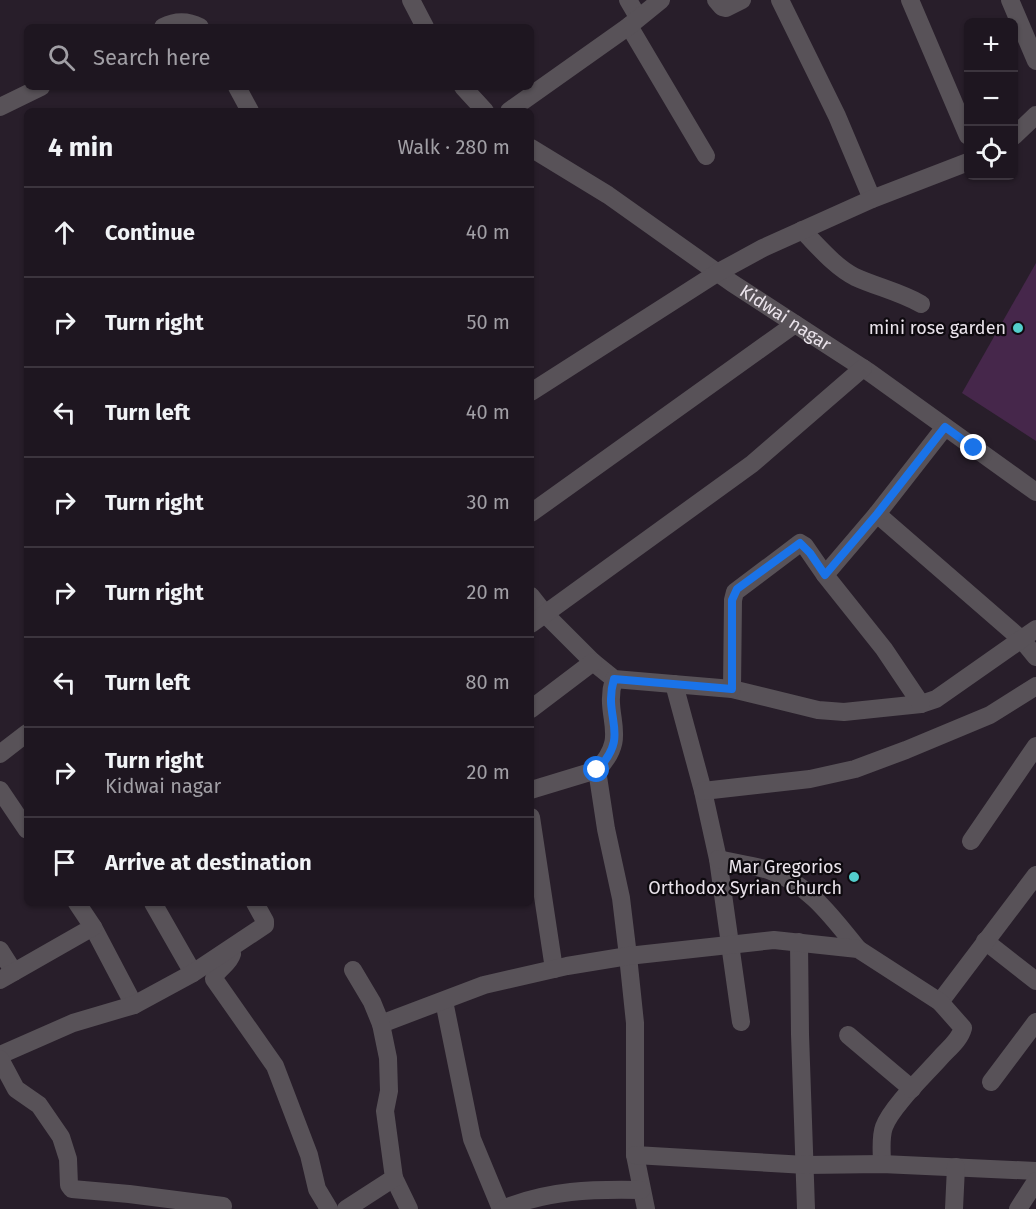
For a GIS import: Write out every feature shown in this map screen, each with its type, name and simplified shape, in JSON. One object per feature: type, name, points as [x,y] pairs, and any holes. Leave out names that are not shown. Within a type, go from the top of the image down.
[{"type":"street","points":[[628,0],[634,21],[706,156]]},
{"type":"street","points":[[513,108],[661,0]]},
{"type":"street","points":[[716,0],[726,8],[742,0]]},
{"type":"street","points":[[780,0],[837,116],[872,199]]},
{"type":"street","points":[[910,0],[965,126]]},
{"type":"street","points":[[1010,0],[1036,61]]},
{"type":"street","points":[[413,1],[424,24]]},
{"type":"street","points":[[169,24],[189,22],[193,24]]},
{"type":"street","points":[[0,107],[35,90]]},
{"type":"street","points":[[239,90],[248,108]]},
{"type":"street","points":[[465,90],[482,108]]},
{"type":"street","points":[[1018,132],[1036,115]]},
{"type":"street","name":"Kidwai nagar","points":[[534,150],[608,195],[717,273],[863,368],[1036,492]]},
{"type":"street","points":[[534,390],[717,273],[763,248],[872,199],[964,164]]},
{"type":"street","points":[[802,230],[853,276],[905,295],[921,304]]},
{"type":"street","points":[[534,511],[795,324]]},
{"type":"street","points":[[863,368],[752,464],[538,619],[614,679],[732,689],[818,710],[844,712],[921,704],[946,693],[1029,634]]},
{"type":"street","points":[[825,575],[877,514],[945,427]]},
{"type":"street","points":[[877,514],[1029,634],[1036,657]]},
{"type":"street","points":[[732,689],[732,600],[735,591],[799,543],[803,544],[884,649],[921,704]]},
{"type":"street","points":[[534,707],[593,662]]},
{"type":"street","points":[[534,789],[597,770],[609,756],[616,734],[610,697],[614,679]]},
{"type":"street","points":[[674,684],[704,791],[718,859],[728,944],[741,1022]]},
{"type":"street","points":[[704,791],[810,779],[855,769],[990,715],[1036,686]]},
{"type":"street","points":[[0,754],[24,735]]},
{"type":"street","points":[[971,841],[1036,746]]},
{"type":"street","points":[[597,770],[606,829],[621,898],[628,956],[635,1023],[635,1155],[646,1209]]},
{"type":"street","points":[[0,790],[24,826]]},
{"type":"street","points":[[534,837],[554,969]]},
{"type":"street","points":[[718,859],[768,870],[792,880],[818,901],[858,949],[940,1002],[962,1026],[962,1032],[912,1089],[884,1127],[882,1164]]},
{"type":"street","points":[[940,1002],[1036,875]]},
{"type":"street","points":[[78,906],[93,927],[134,1005]]},
{"type":"street","points":[[155,906],[193,973]]},
{"type":"street","points":[[223,1206],[129,1194],[72,1190],[69,1185],[68,1160],[61,1137],[39,1105],[16,1089],[0,1057],[73,1023],[134,1005],[193,973],[265,925],[257,906]]},
{"type":"street","points":[[0,950],[7,976],[93,927]]},
{"type":"street","points":[[381,1024],[484,985],[554,969],[628,956],[774,940],[858,949]]},
{"type":"street","points":[[985,941],[1036,981]]},
{"type":"street","points":[[799,942],[806,1209]]},
{"type":"street","points":[[231,949],[229,963],[216,973],[214,979],[275,1066],[309,1155],[317,1189],[328,1209]]},
{"type":"street","points":[[353,970],[372,1002],[381,1024],[388,1058],[389,1091],[385,1111],[394,1178],[409,1209]]},
{"type":"street","points":[[444,1001],[472,1139],[502,1209],[521,1201],[561,1192],[591,1189],[641,1190]]},
{"type":"street","points":[[991,1082],[1036,1022]]},
{"type":"street","points":[[848,1035],[912,1089]]},
{"type":"street","points":[[635,1155],[806,1165],[882,1164],[1036,1171]]},
{"type":"street","points":[[954,1209],[956,1167]]},
{"type":"street","points":[[346,1209],[394,1178]]},
{"type":"street","points":[[1018,1209],[1036,1181]]},
{"type":"shaded area","name":"mini rose garden","points":[[1036,263],[1036,441],[962,393]]},
{"type":"place","name":"mini rose garden","points":[[1018,328]]},
{"type":"place","name":"Mar Gregorios Orthodox Syrian Church","points":[[854,877]]},
{"type":"route","points":[[597,770],[604,764],[614,746],[616,734],[610,706],[614,679],[732,689],[732,600],[737,589],[799,543],[803,544],[825,575],[877,514],[945,427],[974,448]]}]
